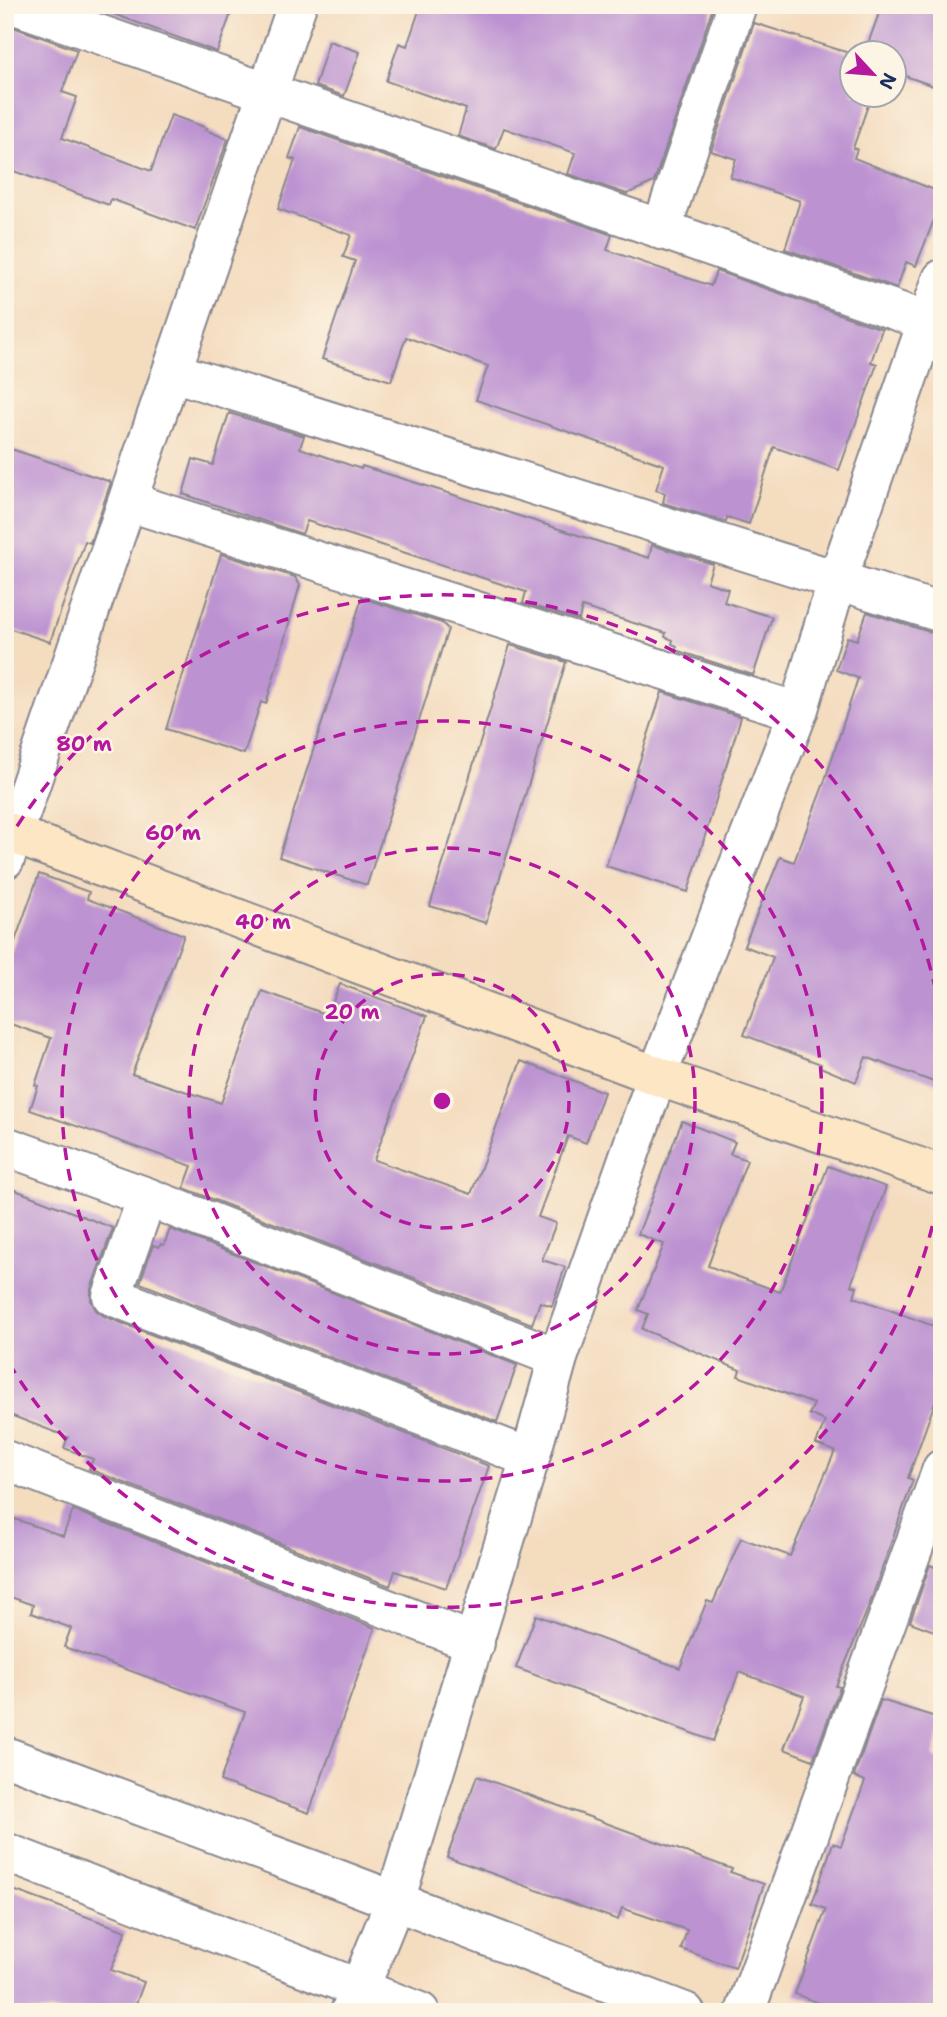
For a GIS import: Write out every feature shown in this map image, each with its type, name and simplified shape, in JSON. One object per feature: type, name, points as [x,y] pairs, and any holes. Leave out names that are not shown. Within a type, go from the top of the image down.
[{"type":"street","points":[[15,5],[661,230],[934,318]]},
{"type":"street","points":[[297,5],[129,502],[8,841],[657,1076],[942,1175]]},
{"type":"street","points":[[661,230],[737,5]]},
{"type":"street","points":[[354,2000],[395,1901],[475,1643],[558,1358],[657,1076],[798,712],[837,582],[934,318],[942,279]]},
{"type":"street","points":[[173,372],[942,613]]},
{"type":"street","points":[[129,502],[798,712]]},
{"type":"street","points":[[5,1146],[147,1197],[558,1358]]},
{"type":"street","points":[[147,1197],[112,1296],[530,1458]]},
{"type":"street","points":[[5,1460],[475,1643]]},
{"type":"street","points":[[745,2012],[942,1469]]},
{"type":"street","points":[[5,1756],[685,2012]]},
{"type":"street","points":[[5,1852],[354,2000],[420,2012]]},
{"type":"building","points":[[101,5],[234,5],[217,52],[100,9]]},
{"type":"building","points":[[421,5],[699,5],[712,10],[654,182],[627,194],[568,174],[575,153],[504,128],[496,149],[458,136],[466,109],[386,81],[399,43],[407,46]]},
{"type":"building","points":[[882,5],[942,5],[942,89],[908,77],[908,38],[870,38]]},
{"type":"building","points":[[754,23],[838,50],[838,108],[867,108],[853,148],[857,149],[854,158],[942,193],[942,199],[916,266],[906,262],[897,288],[785,249],[800,201],[730,177],[736,159],[711,151]]},
{"type":"building","points":[[5,24],[77,50],[62,92],[77,97],[62,138],[151,171],[171,115],[228,139],[195,230],[111,199],[109,205],[5,168]]},
{"type":"building","points":[[329,41],[360,52],[344,96],[315,86]]},
{"type":"building","points":[[300,127],[612,235],[607,250],[711,286],[716,271],[882,329],[871,362],[877,364],[839,470],[774,447],[749,524],[727,517],[726,522],[663,503],[665,493],[656,490],[664,465],[476,400],[488,366],[406,337],[391,381],[322,359],[355,261],[343,257],[351,235],[278,209],[295,160],[289,158]]},
{"type":"building","points":[[229,413],[304,436],[300,448],[361,469],[362,466],[649,558],[652,545],[713,564],[707,582],[728,589],[724,602],[772,617],[754,673],[753,675],[675,650],[677,646],[672,644],[673,640],[665,637],[666,633],[582,607],[579,620],[523,603],[526,592],[307,521],[302,534],[183,494],[193,459],[213,465]]},
{"type":"building","points":[[5,447],[111,482],[90,543],[85,541],[50,642],[5,627]]},
{"type":"building","points":[[221,554],[295,577],[300,585],[266,704],[261,702],[244,754],[166,729]]},
{"type":"building","points":[[362,598],[442,623],[448,629],[367,885],[279,857]]},
{"type":"building","points":[[867,612],[942,636],[942,1085],[866,1057],[856,1082],[820,1067],[821,1064],[744,1035],[773,957],[744,946],[780,857],[794,862],[824,783],[858,678],[836,670],[847,637],[857,640]]},
{"type":"building","points":[[510,645],[566,662],[486,923],[430,906]]},
{"type":"building","points":[[662,692],[741,717],[688,892],[606,866]]},
{"type":"building","points":[[39,874],[89,892],[87,899],[184,935],[132,1074],[221,1103],[262,991],[328,1015],[340,984],[427,1016],[374,1160],[471,1194],[521,1061],[604,1092],[586,1143],[568,1136],[538,1217],[556,1223],[542,1260],[565,1267],[552,1306],[540,1302],[532,1324],[184,1188],[192,1166],[30,1110],[38,1086],[35,1085],[51,1038],[5,1022],[5,969]]},
{"type":"building","points":[[682,1121],[735,1142],[730,1154],[747,1160],[708,1266],[780,1292],[828,1166],[886,1187],[851,1285],[857,1287],[854,1297],[942,1329],[942,1382],[908,1478],[913,1480],[869,1606],[836,1686],[840,1687],[813,1760],[784,1749],[804,1696],[739,1672],[713,1741],[516,1668],[536,1615],[680,1668],[707,1601],[713,1603],[741,1538],[790,1556],[835,1451],[816,1444],[825,1421],[809,1414],[814,1404],[738,1376],[740,1370],[642,1329],[648,1314],[638,1310],[664,1244],[638,1234]]},
{"type":"building","points":[[5,1186],[113,1228],[91,1289],[91,1300],[96,1310],[104,1316],[489,1466],[446,1588],[395,1571],[390,1586],[89,1469],[93,1459],[64,1448],[68,1437],[5,1413]]},
{"type":"building","points":[[170,1229],[517,1365],[497,1422],[140,1283],[153,1245],[164,1245]]},
{"type":"building","points":[[73,1510],[375,1628],[309,1813],[220,1781],[245,1712],[64,1647],[71,1628],[31,1613],[33,1605],[5,1595],[5,1545],[15,1519],[63,1536]]},
{"type":"building","points":[[930,1565],[942,1570],[942,1634],[910,1622]]},
{"type":"building","points":[[881,1700],[942,1719],[933,1757],[942,1761],[942,2012],[842,2012],[795,1994],[826,1909],[812,1904],[833,1843],[841,1846],[865,1781],[854,1776]]},
{"type":"building","points":[[477,1776],[732,1869],[730,1872],[764,1884],[735,1968],[681,1949],[687,1930],[622,1908],[618,1920],[447,1857]]},
{"type":"building","points":[[5,1887],[126,1931],[111,1970],[144,1982],[133,2012],[5,2012]]}]
